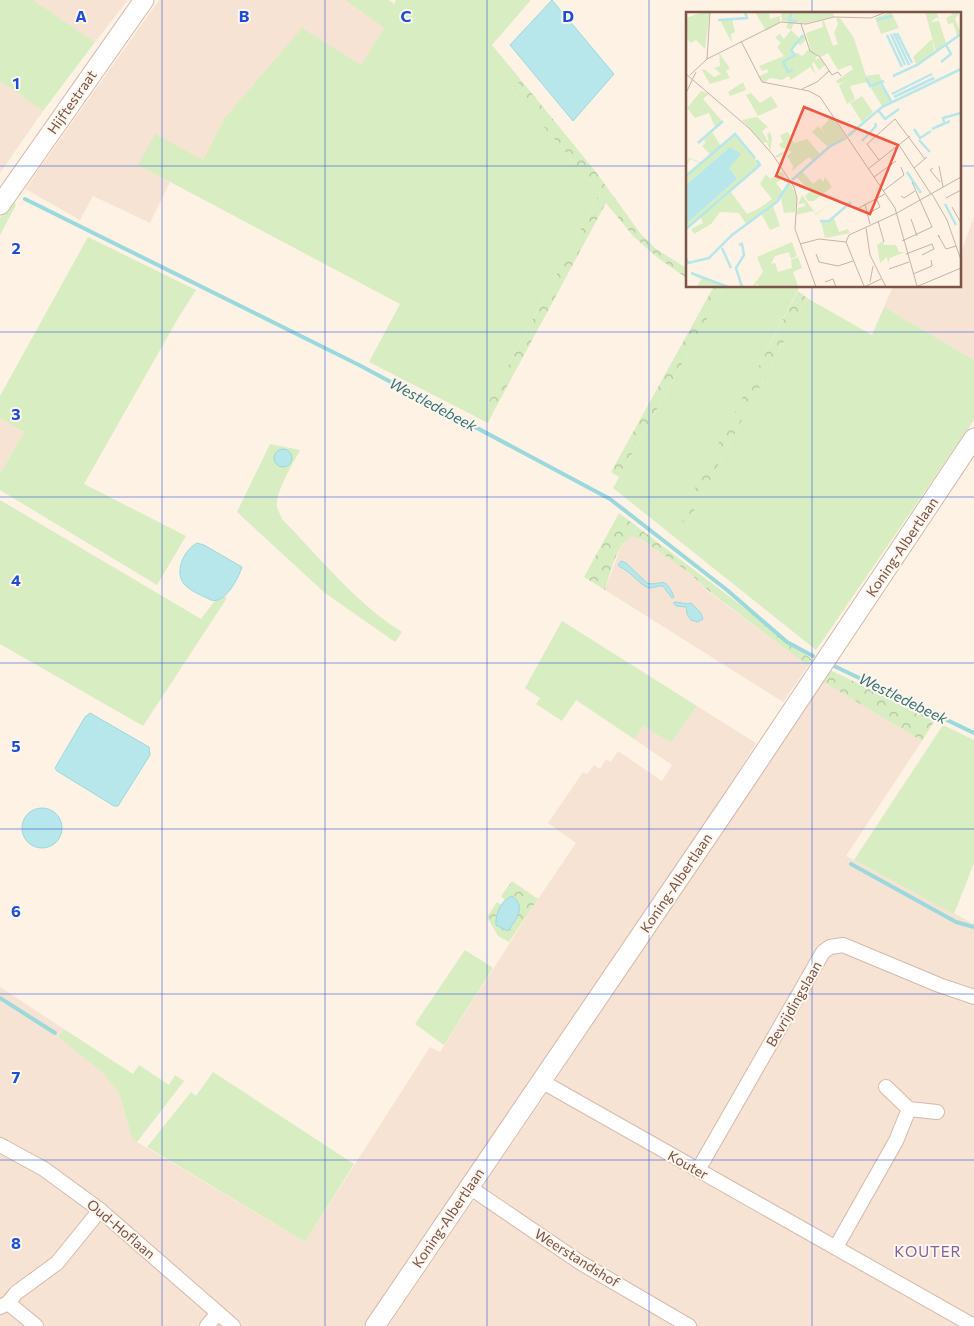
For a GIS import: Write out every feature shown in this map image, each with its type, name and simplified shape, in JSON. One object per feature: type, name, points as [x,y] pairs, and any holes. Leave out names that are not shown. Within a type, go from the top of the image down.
[{"type":"street","name":"Hijftestraat","points":[[0,205],[144,0]]},
{"type":"street","name":"Koning-Albertlaan","points":[[376,1326],[540,1081],[726,810],[974,438]]},
{"type":"street","name":"Bevrijdingslaan","points":[[698,1170],[824,952],[830,947],[844,945],[939,985],[974,997]]},
{"type":"street","name":"Kouter","points":[[540,1081],[974,1326]]},
{"type":"street","points":[[886,1087],[909,1109],[937,1112]]},
{"type":"street","points":[[836,1247],[896,1141],[909,1109]]},
{"type":"street","name":"Oud-Hoflaan","points":[[0,1145],[44,1169],[100,1210],[233,1326]]},
{"type":"street","name":"Weerstandshof","points":[[469,1187],[581,1263],[689,1326]]},
{"type":"street","points":[[36,1326],[4,1305],[16,1293],[57,1263],[100,1210]]},
{"type":"street","points":[[207,1326],[218,1313]]},
{"type":"shaded area","points":[[33,0],[128,0],[95,42]]},
{"type":"shaded area","points":[[159,0],[345,0],[384,28],[361,65],[224,119],[203,160],[138,165],[170,182],[150,223],[93,196],[80,220],[25,189]]},
{"type":"shaded area","points":[[0,81],[43,111],[0,173]]},
{"type":"shaded area","points":[[974,216],[974,360],[884,307],[892,288],[962,288],[962,250]]},
{"type":"shaded area","points":[[0,418],[24,432],[0,474]]},
{"type":"shaded area","points":[[632,535],[641,539],[691,574],[705,589],[808,666],[783,702],[605,590],[620,549]]},
{"type":"shaded area","points":[[820,680],[922,741],[846,856],[974,924],[974,1326],[388,1326],[556,1079]]},
{"type":"shaded area","points":[[697,706],[756,743],[724,796],[367,1326],[0,1326],[0,987],[64,1029],[58,1037],[103,1073],[119,1093],[132,1139],[305,1242],[430,1047],[440,1052],[576,843],[548,823],[583,772],[587,774],[594,765],[600,769],[606,759],[611,762],[618,751],[662,781],[672,765],[634,739],[643,726],[671,743]]},
{"type":"green space","points":[[0,0],[33,0],[95,42],[43,111],[0,81]]},
{"type":"green space","points":[[345,0],[389,0],[394,4],[396,0],[531,0],[492,45],[521,80],[512,89],[600,193],[486,407],[495,409],[488,423],[369,362],[400,304],[138,165],[155,134],[203,160],[224,119],[302,28],[361,65],[384,28]]},
{"type":"green space","points":[[521,80],[596,172],[640,233],[656,249],[686,268],[686,278],[658,258],[633,236],[606,203],[495,409],[486,407],[600,193],[512,89]]},
{"type":"green space","points":[[13,201],[16,205],[0,235],[0,218]]},
{"type":"green space","points":[[88,237],[196,290],[84,484],[186,536],[157,585],[0,490],[0,474],[24,432],[0,418],[0,396]]},
{"type":"green space","points":[[713,288],[717,288],[722,292],[619,477],[611,472]]},
{"type":"green space","points":[[717,288],[799,288],[680,519],[687,524],[807,298],[872,335],[884,307],[974,360],[974,420],[816,650],[613,488],[722,292]]},
{"type":"green space","points":[[798,291],[807,298],[687,524],[679,519]]},
{"type":"green space","points":[[270,444],[300,450],[285,478],[277,501],[277,507],[282,519],[354,594],[385,621],[402,632],[395,642],[325,593],[237,512]]},
{"type":"green space","points":[[0,500],[201,619],[220,594],[227,598],[143,726],[0,644]]},
{"type":"green space","points":[[619,513],[813,660],[808,666],[705,588],[691,574],[641,539],[632,536],[621,546],[614,560],[605,590],[584,577]]},
{"type":"green space","points":[[562,621],[697,706],[671,743],[643,726],[634,739],[576,700],[562,721],[536,704],[540,698],[525,688]]},
{"type":"green space","points":[[828,669],[935,720],[922,741],[820,680]]},
{"type":"green space","points":[[943,725],[974,740],[974,863],[954,914],[854,860]]},
{"type":"green space","points":[[512,881],[538,899],[509,942],[498,936],[487,917],[497,902],[501,905],[495,917],[509,897],[505,900],[501,896]]},
{"type":"green space","points":[[465,950],[493,968],[444,1045],[415,1024]]},
{"type":"green space","points":[[64,1029],[133,1074],[139,1065],[169,1085],[175,1075],[184,1081],[137,1142],[132,1139],[119,1093],[103,1073],[58,1037]]},
{"type":"green space","points":[[213,1072],[354,1164],[305,1242],[147,1147],[191,1092],[196,1096]]},
{"type":"water","points":[[552,0],[614,74],[573,121],[510,45]]},
{"type":"water","points":[[283,449],[291,454],[292,458],[287,466],[283,467],[275,462],[274,458],[279,450]]},
{"type":"water","points":[[197,543],[204,545],[242,567],[231,589],[216,600],[211,600],[193,591],[181,579],[180,567],[182,561],[192,546]]},
{"type":"water","points":[[621,561],[626,563],[647,583],[662,582],[668,585],[674,597],[672,598],[663,586],[650,588],[643,585],[618,565]]},
{"type":"water","points":[[673,603],[691,603],[701,613],[703,619],[698,622],[691,620],[687,614],[686,607],[676,606]]},
{"type":"water","points":[[90,713],[149,747],[150,755],[118,806],[114,806],[55,768],[85,717]]},
{"type":"water","points":[[46,808],[53,811],[59,817],[62,828],[61,836],[53,845],[46,848],[38,848],[31,845],[23,836],[22,824],[25,817],[34,809]]},
{"type":"water","points":[[512,896],[519,904],[519,913],[508,931],[496,925],[496,921],[502,904]]},
{"type":"waterway","name":"Westledebeek","points":[[25,199],[359,365],[610,499],[727,590],[787,642],[813,656]]},
{"type":"waterway","name":"Westledebeek","points":[[832,665],[974,733]]},
{"type":"waterway","points":[[851,864],[956,922],[974,927]]},
{"type":"waterway","points":[[0,998],[55,1033]]},
{"type":"district","name":"KOUTER","points":[[928,1252]]}]
